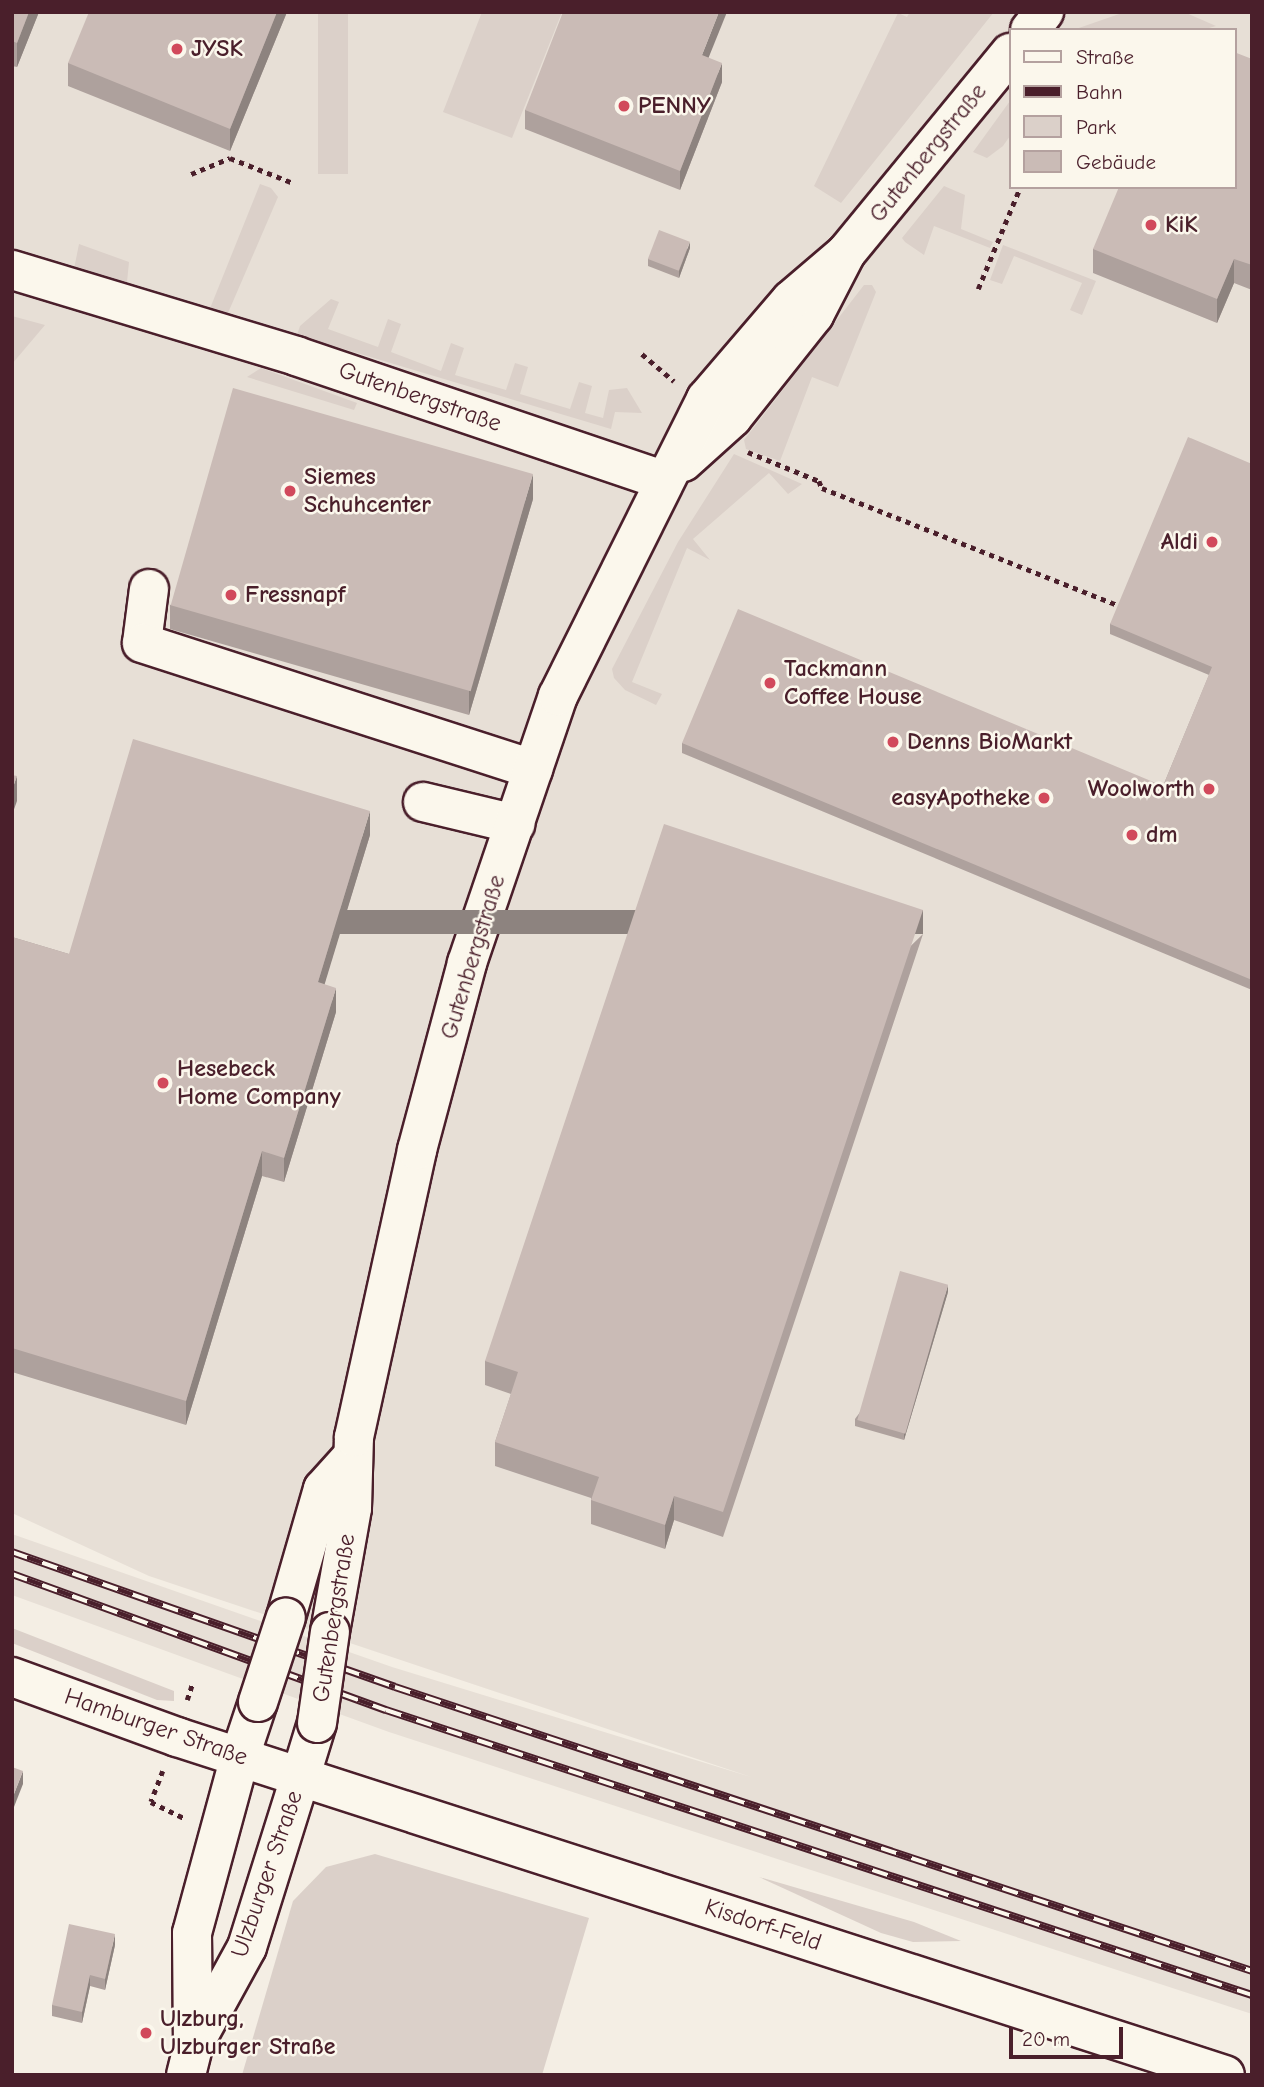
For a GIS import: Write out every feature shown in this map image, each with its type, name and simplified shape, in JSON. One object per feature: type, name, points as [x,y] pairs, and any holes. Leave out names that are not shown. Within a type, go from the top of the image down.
[{"type":"street","points":[[1032,28],[1044,12]]},
{"type":"street","name":"Gutenbergstraße","points":[[301,1775],[317,1723],[352,1508],[351,1458],[417,1150],[467,963],[558,696],[663,480],[706,399],[791,300],[846,253],[1009,54]]},
{"type":"street","name":"Gutenbergstraße","points":[[12,270],[296,356],[663,480]]},
{"type":"street","points":[[149,589],[142,643],[533,769]]},
{"type":"street","points":[[423,802],[515,824]]},
{"type":"street","name":"Gutenbergstraße","points":[[240,1756],[286,1617],[324,1489],[351,1458]]},
{"type":"street","name":"Hamburger Straße","points":[[12,1677],[301,1775]]},
{"type":"street","name":"Ulzburger Straße","points":[[189,2061],[192,1933],[240,1756]]},
{"type":"street","name":"Ulzburger Straße","points":[[189,2061],[247,1947],[301,1775]]},
{"type":"street","name":"Kisdorf-Feld","points":[[301,1775],[1226,2075]]},
{"type":"path","points":[[191,174],[230,158],[293,183]]},
{"type":"path","points":[[978,289],[1019,190]]},
{"type":"path","points":[[642,354],[678,384]]},
{"type":"path","points":[[738,445],[756,457],[819,481],[822,488],[1130,610]]},
{"type":"shaded area","points":[[12,12],[1252,12],[1252,2014],[389,1732],[12,1595],[12,1534],[392,1667],[751,1777],[149,1576],[12,1513]]},
{"type":"green space","points":[[318,12],[348,12],[348,174],[318,174]]},
{"type":"green space","points":[[482,12],[562,12],[512,138],[443,112]]},
{"type":"green space","points":[[910,12],[994,12],[841,203],[814,186],[898,13],[907,17]]},
{"type":"green space","points":[[1125,12],[1184,12],[1216,26],[1209,28],[1079,28]]},
{"type":"green space","points":[[1009,102],[1009,137],[1003,146],[987,158],[973,152]]},
{"type":"green space","points":[[260,184],[271,188],[278,197],[228,313],[209,311]]},
{"type":"green space","points":[[944,186],[965,195],[961,229],[993,242],[990,248],[934,226],[924,255],[902,238]]},
{"type":"green space","points":[[79,244],[129,262],[127,282],[74,269]]},
{"type":"green space","points":[[1003,245],[1096,281],[1082,315],[1070,310],[1082,283],[1014,256],[1002,284],[990,280]]},
{"type":"green space","points":[[864,285],[872,285],[876,292],[838,387],[812,377],[780,461],[746,449],[744,440]]},
{"type":"green space","points":[[331,299],[339,302],[328,329],[378,347],[388,319],[401,324],[391,352],[441,371],[451,343],[464,348],[455,375],[506,390],[515,363],[528,367],[520,394],[570,409],[579,382],[592,386],[585,413],[603,418],[609,390],[627,388],[642,413],[615,412],[611,429],[297,335],[300,326]]},
{"type":"green space","points":[[12,316],[45,325],[12,364]]},
{"type":"green space","points":[[261,368],[357,403],[354,410],[247,377]]},
{"type":"green space","points":[[734,454],[802,484],[788,494],[769,473],[693,539],[710,560],[687,548],[632,682],[662,694],[656,705],[625,690],[614,678],[612,669],[678,542]]},
{"type":"green space","points":[[12,1628],[174,1691],[174,1701],[157,1700],[12,1643]]},
{"type":"green space","points":[[375,1854],[589,1918],[542,2075],[242,2075],[293,1901],[326,1867]]},
{"type":"green space","points":[[759,1877],[914,1922],[961,1941],[913,1942],[881,1933]]},
{"type":"building","points":[[12,12],[29,12],[17,43],[12,41]]},
{"type":"building","name":"JYSK","points":[[89,12],[277,12],[230,129],[68,63]]},
{"type":"building","name":"PENNY","points":[[563,12],[719,12],[702,55],[722,63],[680,171],[525,110]]},
{"type":"building","points":[[1236,53],[1252,59],[1252,265],[1234,259],[1217,299],[1093,249],[1118,189],[1236,189]]},
{"type":"building","points":[[659,230],[690,242],[679,271],[648,259]]},
{"type":"building","points":[[233,388],[533,474],[471,691],[171,605]]},
{"type":"building","points":[[1188,437],[1252,464],[1252,980],[682,743],[738,609],[1163,786],[1212,667],[1110,624]]},
{"type":"building","name":"Hesebeck Home Company","points":[[133,739],[370,811],[318,982],[336,988],[284,1158],[262,1151],[186,1401],[12,1348],[12,937],[69,954]]},
{"type":"building","points":[[12,775],[17,776],[12,790]]},
{"type":"building","points":[[664,824],[923,910],[723,1512],[674,1496],[665,1525],[591,1500],[599,1477],[495,1442],[518,1372],[485,1361]]},
{"type":"building","points":[[900,1271],[948,1285],[905,1434],[857,1420]]},
{"type":"building","points":[[12,1767],[23,1771],[12,1799]]},
{"type":"building","points":[[69,1924],[115,1934],[105,1979],[90,1975],[82,2012],[52,2005]]},
{"type":"railway","points":[[12,1552],[395,1687],[1252,1971]]},
{"type":"railway","points":[[12,1574],[386,1710],[1252,1995]]},
{"type":"place","name":"JYSK","points":[[177,49]]},
{"type":"place","name":"PENNY","points":[[624,106]]},
{"type":"place","name":"KiK","points":[[1151,225]]},
{"type":"place","name":"Siemes Schuhcenter","points":[[290,491]]},
{"type":"place","name":"Aldi","points":[[1212,542]]},
{"type":"place","name":"Fressnapf","points":[[231,595]]},
{"type":"place","name":"Tackmann Coffee House","points":[[770,683]]},
{"type":"place","name":"Denns BioMarkt","points":[[893,742]]},
{"type":"place","name":"Woolworth","points":[[1209,789]]},
{"type":"place","name":"easyApotheke","points":[[1044,798]]},
{"type":"place","name":"dm","points":[[1132,835]]},
{"type":"place","name":"Hesebeck Home Company","points":[[163,1083]]},
{"type":"place","name":"Ulzburg, Ulzburger Straße","points":[[146,2033]]}]
